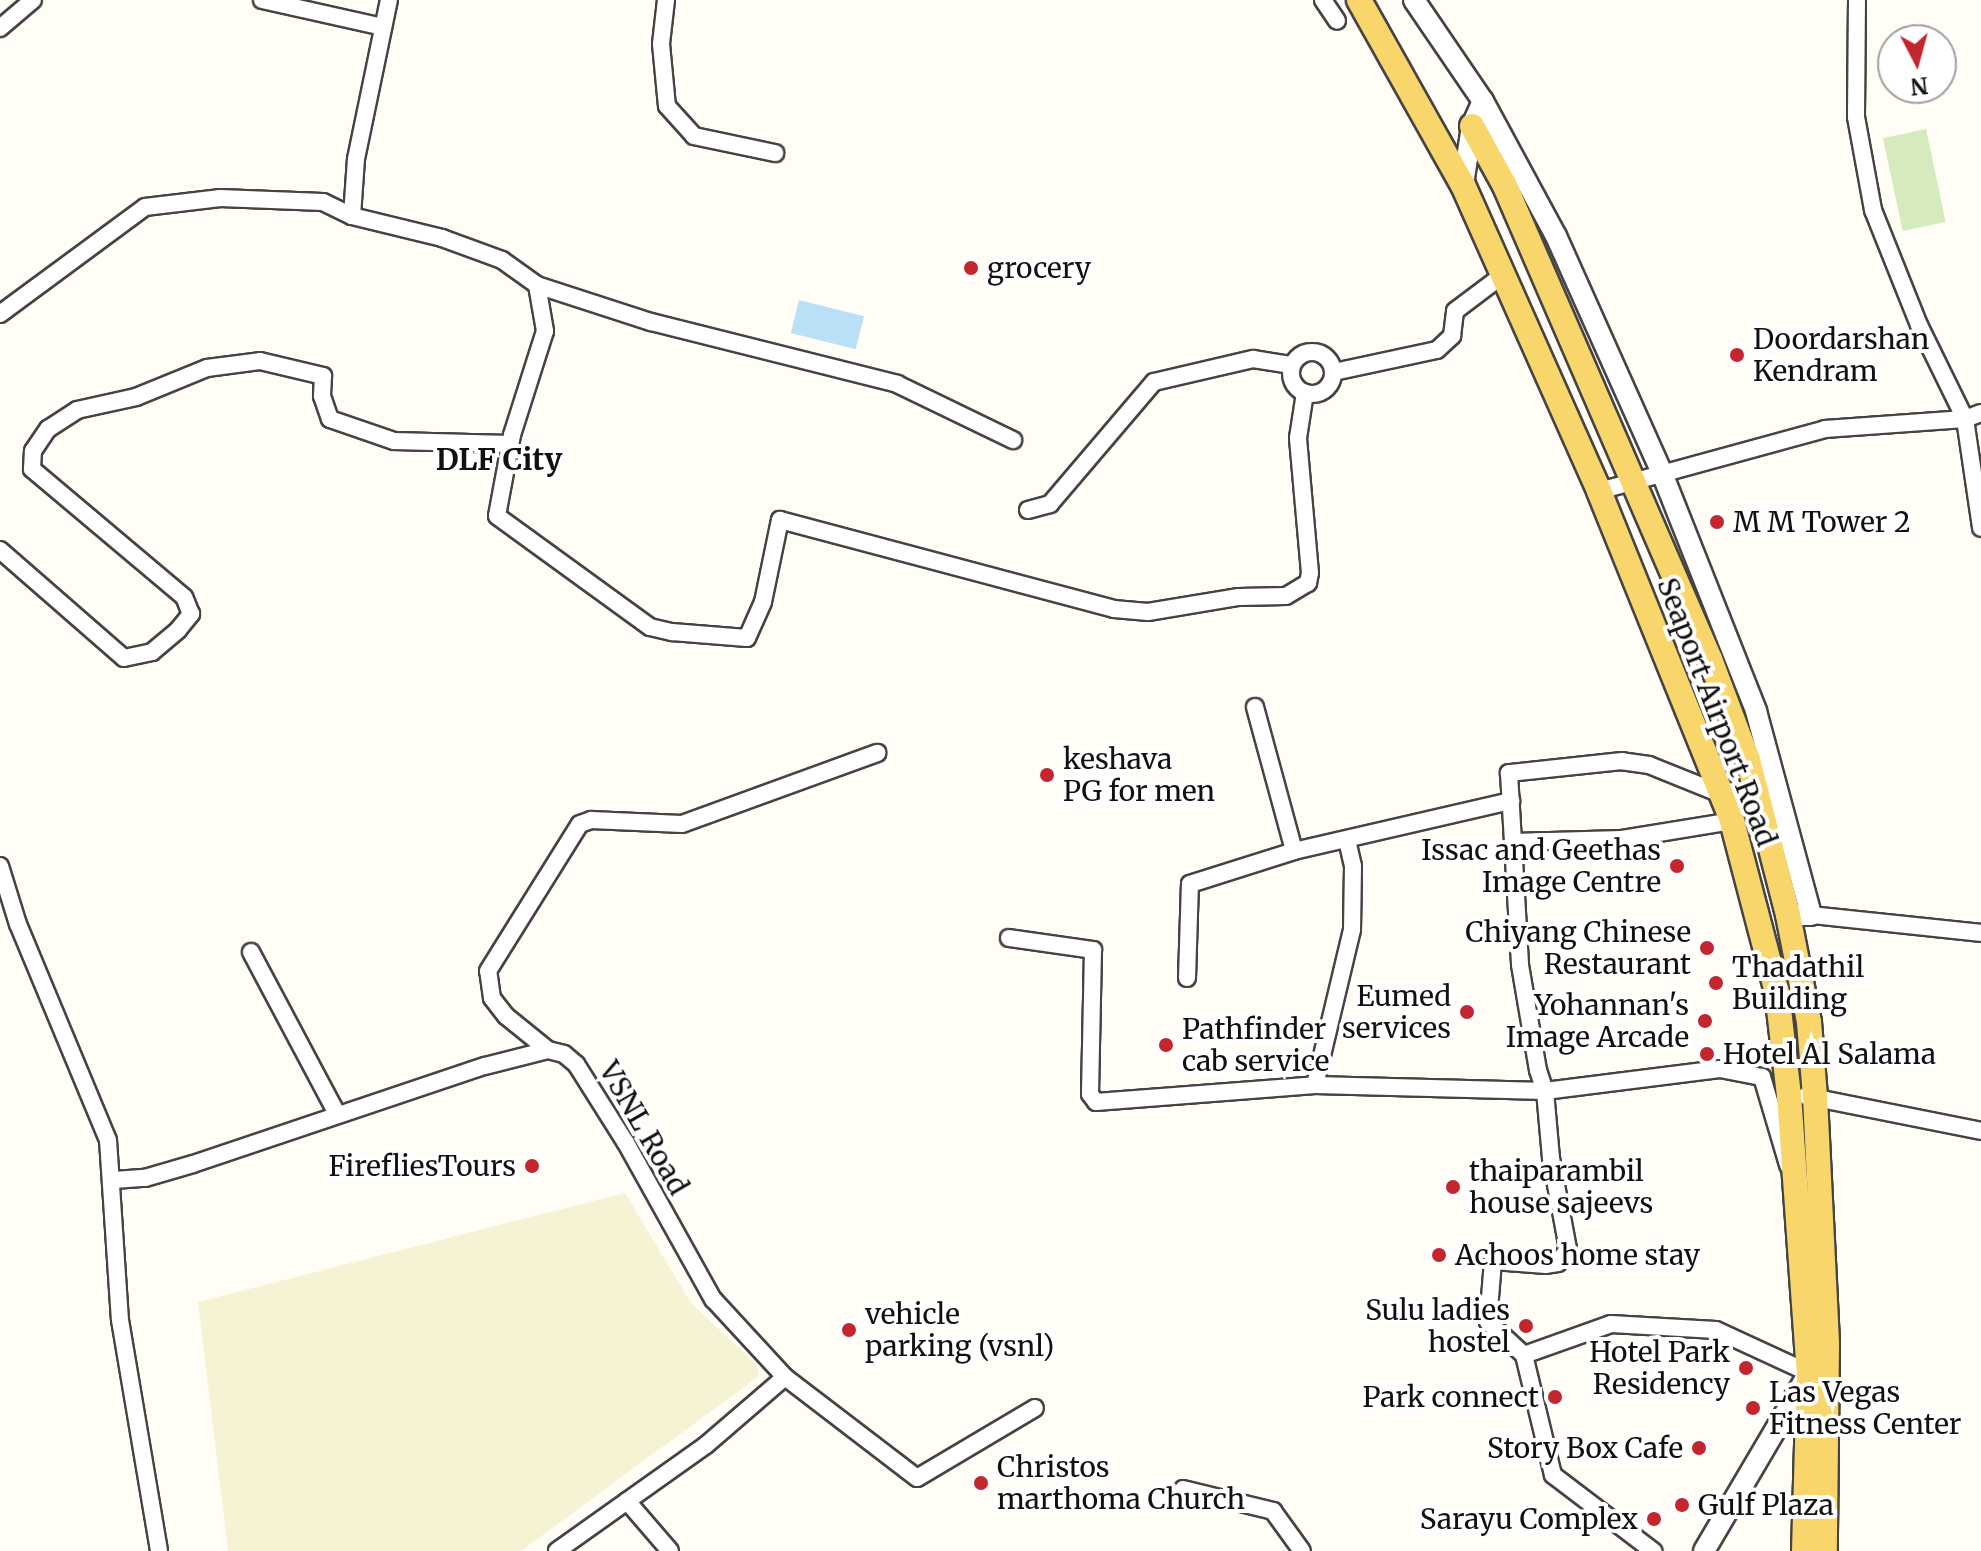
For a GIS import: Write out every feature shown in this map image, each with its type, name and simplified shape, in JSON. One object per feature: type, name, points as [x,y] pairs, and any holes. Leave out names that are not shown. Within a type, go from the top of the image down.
[{"type":"main road","name":"Seaport Airport Road","points":[[1359,0],[1463,185],[1599,491],[1732,821],[1777,992],[1789,1095],[1809,1373],[1804,1551]]},
{"type":"main road","name":"Seaport Airport Road","points":[[1472,126],[1505,186],[1635,480],[1748,760],[1799,915],[1815,1097],[1827,1343],[1825,1551]]},
{"type":"street","points":[[0,28],[33,0]]},
{"type":"street","points":[[262,0],[383,27]]},
{"type":"street","points":[[352,216],[356,159],[389,0]]},
{"type":"street","points":[[666,0],[661,44],[667,106],[694,136],[775,153]]},
{"type":"street","points":[[1323,0],[1337,21]]},
{"type":"street","points":[[1414,0],[1483,101],[1556,236],[1662,473],[1756,711],[1799,915],[1981,933]]},
{"type":"street","points":[[1857,0],[1856,117],[1873,210],[1913,311],[1973,416],[1981,528]]},
{"type":"street","points":[[1463,185],[1472,126],[1483,101]]},
{"type":"street","points":[[0,314],[145,207],[220,198],[323,202],[352,216],[442,238],[502,260],[537,285],[786,360],[897,384],[1013,440]]},
{"type":"street","points":[[1334,372],[1437,350],[1452,336],[1455,311],[1503,275]]},
{"type":"street","points":[[537,285],[545,331],[510,444],[497,504],[500,522],[650,627],[747,638],[763,602],[780,520],[1114,609],[1148,612],[1296,592],[1310,573],[1298,438],[1305,393]]},
{"type":"street","points":[[1309,352],[1330,361],[1334,372],[1325,390],[1305,393],[1290,377],[1292,365],[1309,352]]},
{"type":"street","points":[[1028,510],[1050,504],[1154,382],[1253,359],[1292,365]]},
{"type":"street","points":[[0,550],[124,658],[152,652],[178,630],[191,614],[184,597],[32,469],[33,451],[48,429],[77,410],[136,397],[207,368],[260,361],[323,376],[322,396],[330,419],[394,441],[510,444]]},
{"type":"street","points":[[1599,491],[1825,429],[1973,416]]},
{"type":"street","points":[[1255,707],[1294,851]]},
{"type":"street","name":"VSNL Road","points":[[877,753],[682,824],[580,824],[488,971],[492,998],[506,1016],[548,1050],[576,1064],[713,1299],[785,1377],[917,1478],[1035,1408]]},
{"type":"street","points":[[1653,1551],[1553,1475],[1524,1355],[1494,1332],[1487,1305],[1493,1261],[1546,1265],[1558,1263],[1568,1249],[1551,1158],[1545,1091],[1520,965],[1509,773],[1622,761],[1649,765],[1721,794]]},
{"type":"street","points":[[1187,978],[1190,884],[1294,851],[1511,801]]},
{"type":"street","points":[[1513,842],[1622,839],[1732,821]]},
{"type":"street","points":[[1315,1085],[1352,930],[1353,866],[1347,840]]},
{"type":"street","points":[[0,866],[18,924],[108,1140],[114,1180],[110,1202],[120,1320],[159,1551]]},
{"type":"street","points":[[1009,938],[1093,950],[1093,1101],[1315,1085],[1545,1091],[1720,1069],[1762,1077],[1793,1178]]},
{"type":"street","points":[[251,952],[337,1114]]},
{"type":"street","points":[[114,1180],[145,1178],[337,1114],[548,1050]]},
{"type":"street","points":[[1789,1095],[1815,1097],[1981,1131]]},
{"type":"street","points":[[1524,1355],[1611,1324],[1716,1330],[1809,1373],[1704,1551]]},
{"type":"street","points":[[557,1551],[706,1445],[785,1377]]},
{"type":"street","points":[[1183,1489],[1273,1511],[1302,1551]]},
{"type":"street","points":[[627,1501],[670,1551]]},
{"type":"shaded area","points":[[625,1193],[691,1303],[757,1365],[759,1376],[521,1551],[228,1551],[198,1302]]},
{"type":"green space","points":[[1926,129],[1946,222],[1903,231],[1883,138]]},
{"type":"water","points":[[799,300],[864,316],[856,349],[791,333]]},
{"type":"place","name":"grocery","points":[[971,268]]},
{"type":"place","name":"Doordarshan Kendram","points":[[1737,355]]},
{"type":"place","name":"M M Tower 2","points":[[1717,522]]},
{"type":"place","name":"keshava PG for men","points":[[1047,775]]},
{"type":"place","name":"Issac and Geethas Image Centre","points":[[1677,866]]},
{"type":"place","name":"Chiyang Chinese Restaurant","points":[[1707,948]]},
{"type":"place","name":"Thadathil Building","points":[[1716,983]]},
{"type":"place","name":"Eumed services","points":[[1467,1012]]},
{"type":"place","name":"Yohannan's Image Arcade","points":[[1705,1021]]},
{"type":"place","name":"Pathfinder cab service","points":[[1166,1045]]},
{"type":"place","name":"Hotel Al Salama","points":[[1707,1054]]},
{"type":"place","name":"FirefliesTours","points":[[532,1166]]},
{"type":"place","name":"thaiparambil house sajeevs","points":[[1453,1187]]},
{"type":"place","name":"Achoos home stay","points":[[1439,1255]]},
{"type":"place","name":"Sulu ladies hostel","points":[[1526,1326]]},
{"type":"place","name":"vehicle parking (vsnl)","points":[[849,1330]]},
{"type":"place","name":"Hotel Park Residency","points":[[1746,1368]]},
{"type":"place","name":"Park connect","points":[[1555,1397]]},
{"type":"place","name":"Las Vegas Fitness Center","points":[[1753,1408]]},
{"type":"place","name":"Story Box Cafe","points":[[1699,1448]]},
{"type":"place","name":"Christos marthoma Church","points":[[981,1483]]},
{"type":"place","name":"Gulf Plaza","points":[[1682,1505]]},
{"type":"place","name":"Sarayu Complex","points":[[1654,1519]]},
{"type":"district","name":"DLF City","points":[[499,459]]}]
